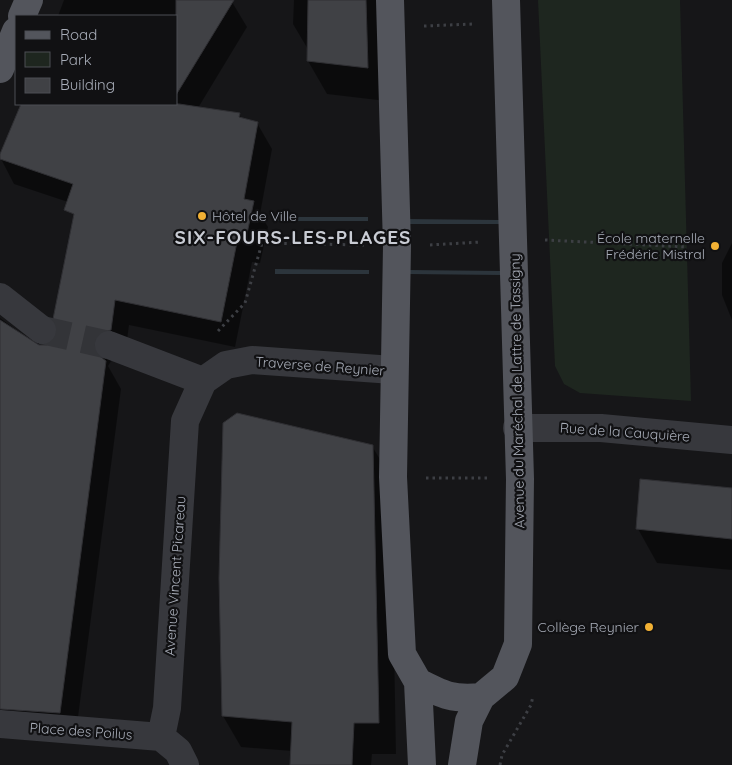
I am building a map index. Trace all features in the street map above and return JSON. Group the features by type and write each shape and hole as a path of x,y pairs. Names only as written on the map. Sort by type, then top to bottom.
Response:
{"main road":[{"path":"22,15 29,0"},
{"path":"390,0 396,246 392,477 402,654 418,682 422,765"},
{"name":"Avenue du Maréchal de Lattre de Tassigny","path":"462,765 469,721 481,697 505,677 518,644 520,479 517,428 508,11"},
{"path":"0,69 15,33"},
{"path":"418,682 446,697 461,699 481,697"}],"street":[{"path":"0,297 42,330"},
{"path":"109,345 203,380"},
{"name":"Traverse de Reynier","path":"203,380 226,365 252,360 393,370"},
{"name":"Avenue Vincent Picareau","path":"161,737 167,708 185,421 203,380"},
{"name":"Rue de la Cauquière","path":"517,428 601,428 732,440"},
{"name":"Place des Poilus","path":"0,724 161,737"},
{"path":"161,737 178,752 185,765"}],"path":[{"path":"391,28 508,11"},
{"path":"392,477 520,479"}],"green space":[{"path":"538,0 680,0 691,401 580,393 564,384 555,366"}],"shaded area":[{"path":"274,217 368,217 368,221 274,221"},
{"path":"406,219 500,220 499,224 406,224"},
{"path":"275,269 369,270 369,274 275,274"},
{"path":"408,270 502,271 502,275 408,274"}],"building":[{"path":"176,0 234,0 178,92 178,15 176,15"},
{"path":"308,0 366,0 368,68 307,61"},
{"path":"179,104 240,113 239,117 258,122 244,199 254,201 246,238 238,237 221,322 115,300 111,330 100,333 94,340 97,354 106,361 60,713 0,709 0,320 39,345 47,345 55,339 57,332 53,319 74,214 64,210 73,184 0,159 0,154 21,105"},
{"path":"237,413 373,445 379,723 354,723 352,765 290,765 292,722 222,716 219,578 223,423"},
{"path":"640,479 732,488 732,539 636,529"}],"tunnel":[{"path":"42,330 109,345"}],"place":[{"name":"Hôtel de Ville","path":"202,216"},
{"name":"École maternelle Frédéric Mistral","path":"715,246"},
{"name":"Collège Reynier","path":"649,627"}],"district":[{"name":"SIX-FOURS-LES-PLAGES","path":"293,237"}]}
